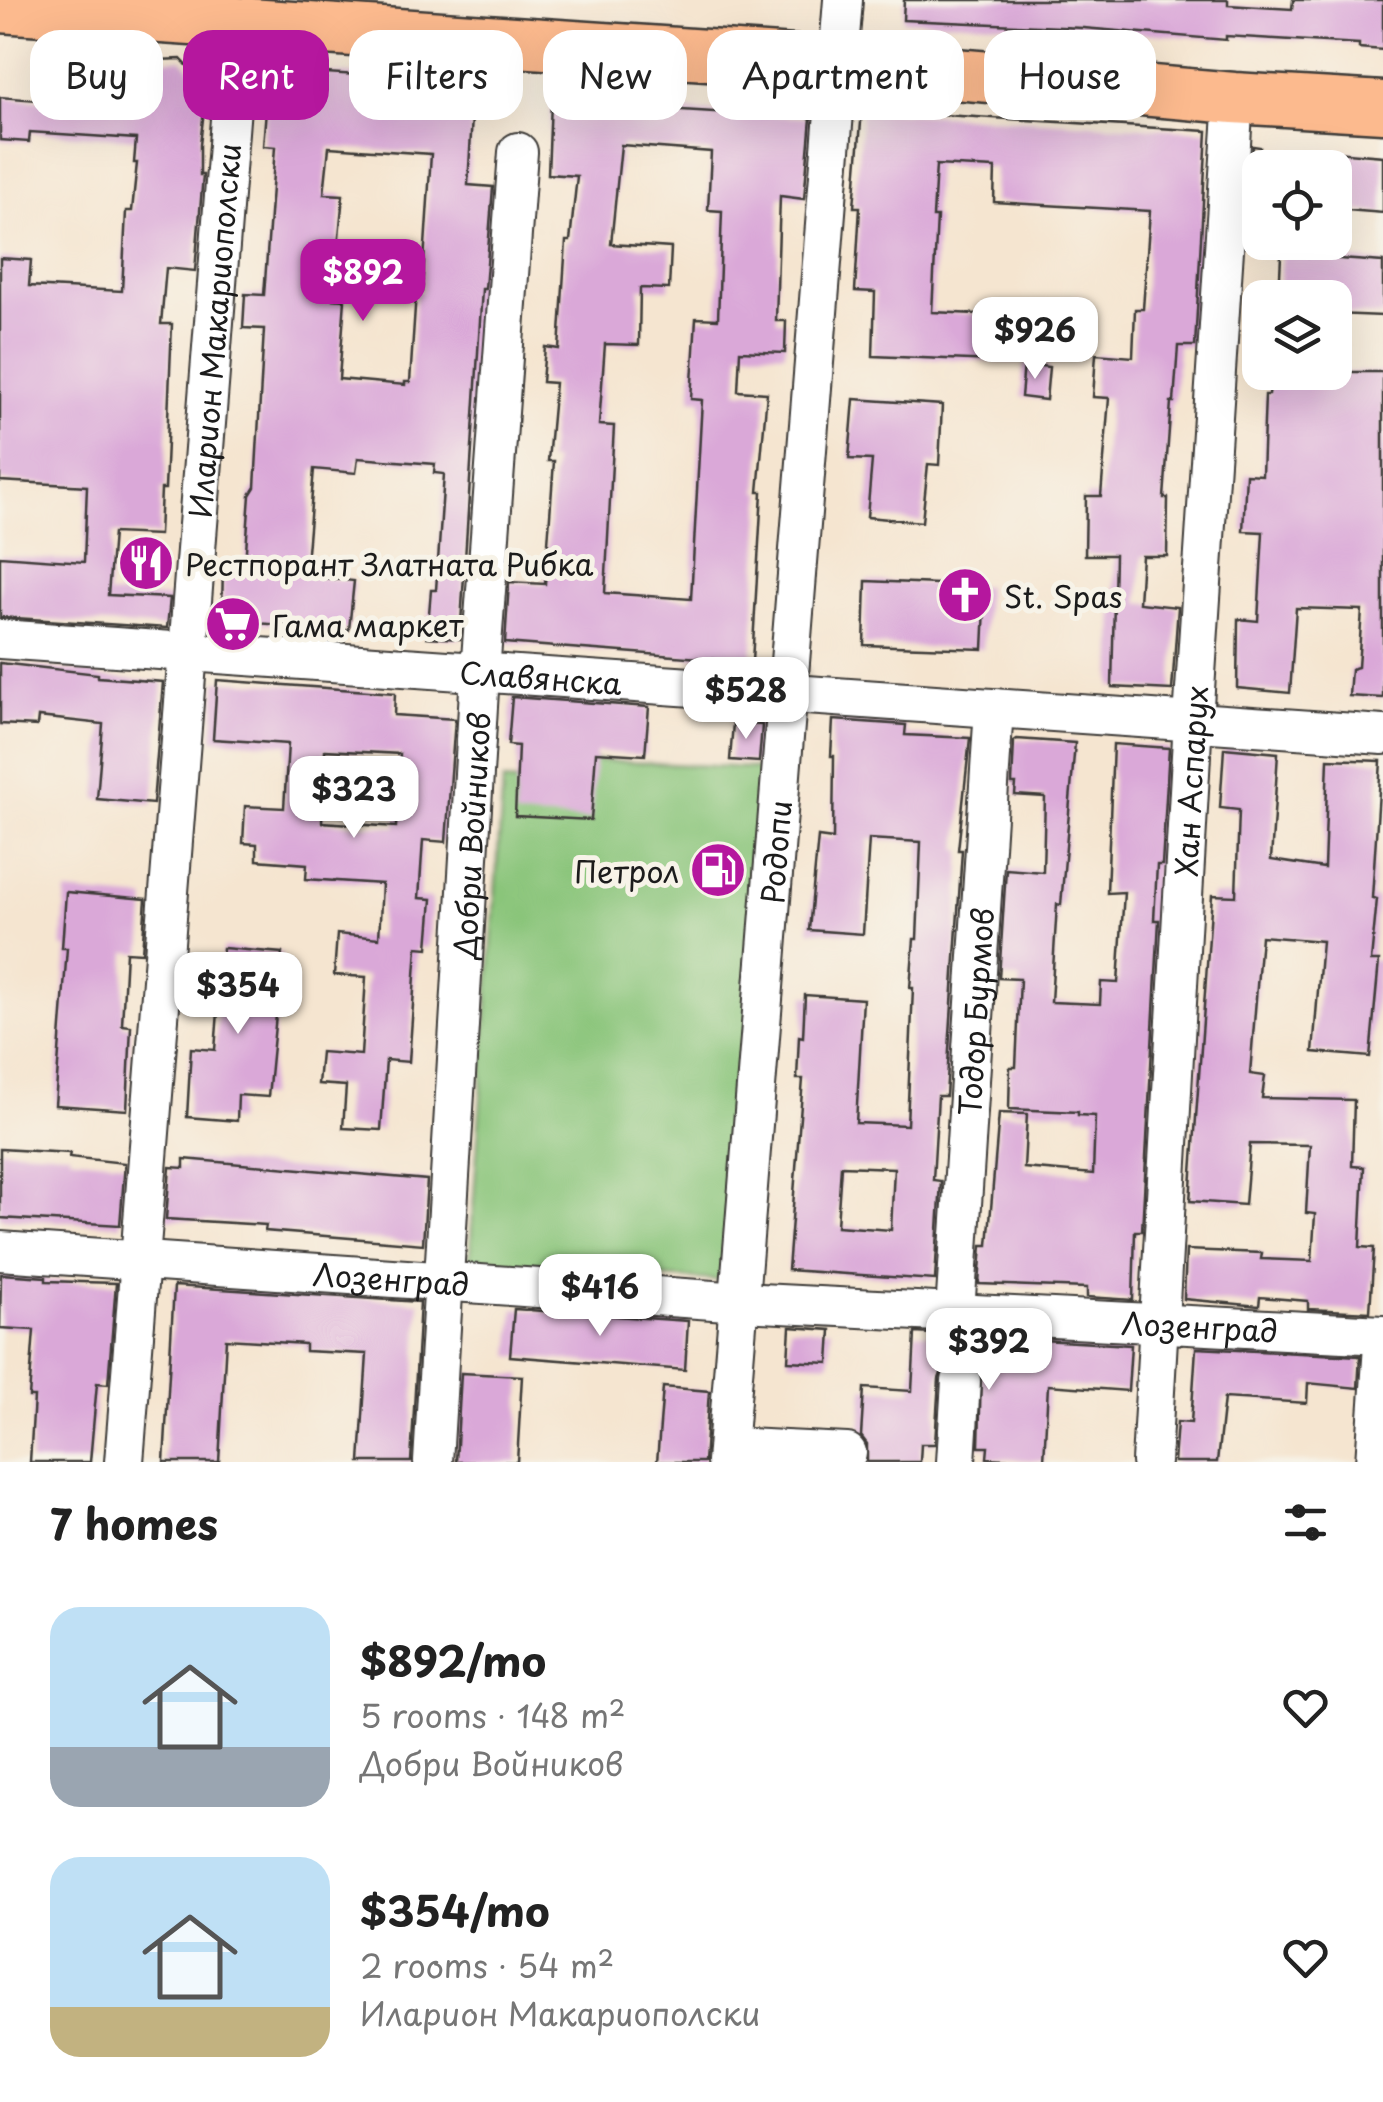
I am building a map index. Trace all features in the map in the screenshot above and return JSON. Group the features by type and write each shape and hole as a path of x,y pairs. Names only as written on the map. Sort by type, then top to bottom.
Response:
{"main road":[{"path":"0,7 707,55"},
{"path":"964,75 1234,98 1383,106"}],"street":[{"name":"Родопи","path":"841,30 843,0"},
{"name":"Хан Аспарух","path":"1151,1462 1193,720 1234,98"},
{"name":"Иларион Макариополски","path":"124,1462 230,120"},
{"name":"Родопи","path":"727,1454 833,120"},
{"name":"Добри Войников","path":"433,1462 480,672 518,152"},
{"name":"Славянска","path":"0,639 1383,735"},
{"name":"Тодор Бурмов","path":"955,1313 994,708"},
{"name":"Лозенград","path":"0,1250 742,1302 1383,1335"},
{"path":"1375,1462 1383,1345"},
{"path":"956,1462 961,1382"},
{"path":"727,1454 847,1453"}],"green space":[{"path":"567,759 771,769 732,1281 469,1267 503,781 561,785"}],"building":[{"path":"904,0 1228,0 1228,5 1292,9 1293,0 1383,0 1383,50 1359,48 1359,44 1156,34 1156,30 903,20"},
{"path":"163,60 183,61 183,120 203,120 203,175 195,271 166,268 161,324 172,324 165,489 161,489 159,535 113,533 108,595 170,598 167,628 0,617 0,556 84,562 87,486 0,481 0,258 31,260 29,286 122,291 126,211 132,211 137,163 136,139 30,132 29,142 0,140 0,97 30,99 30,120 163,120"},
{"path":"329,73 349,74 349,120 472,120 468,185 493,187 482,289 460,639 427,637 431,590 436,590 444,474 434,473 435,464 358,458 356,473 314,469 305,576 354,581 349,630 231,621 222,613 223,563 245,564 250,495 255,487 264,329 243,328 245,294 264,295 275,147 263,146 265,120 329,120","holes":["329,147 431,154 422,292 416,292 410,382 405,385 339,379 345,300 333,299 343,195 324,194"]},
{"path":"687,110 707,112 707,120 811,120 804,199 780,196 776,321 786,321 785,353 740,351 738,391 767,393 758,492 762,492 752,662 505,643 509,582 545,584 554,461 548,461 555,383 542,382 545,347 559,349 566,241 570,241 577,176 548,174 550,120 687,120","holes":["621,145 711,152 708,210 722,211 718,319 696,318 691,399 702,400 691,599 605,593 614,426 599,425 605,344 639,345 640,288 669,289 671,248 611,244"]},
{"path":"964,116 1207,131 1195,346 1178,346 1171,402 1164,498 1168,498 1167,556 1142,556 1139,603 1178,607 1172,690 1112,687 1115,555 1085,555 1086,496 1101,496 1109,398 1093,397 1096,354 1133,357 1135,309 1143,309 1150,211 994,202 995,168 936,165 932,312 1023,316 1019,362 873,356 875,292 855,291 860,207 854,207 861,120 964,120"},
{"path":"1352,153 1383,156 1383,213 1352,210"},
{"path":"1281,260 1383,262 1383,316 1352,315 1352,280 1280,280"},
{"path":"1024,364 1049,367 1046,400 1021,397"},
{"path":"1352,372 1383,372 1383,698 1349,696 1351,669 1358,667 1362,610 1296,608 1290,693 1237,688 1238,619 1258,621 1263,532 1243,531 1246,474 1262,475 1265,395 1269,390 1352,390"},
{"path":"854,399 942,405 939,465 928,464 922,522 867,517 872,460 849,459"},
{"path":"866,581 986,586 983,649 864,645"},
{"path":"0,663 163,682 153,804 97,799 103,724 38,717 37,726 0,724"},
{"path":"217,680 395,693 394,715 455,719 446,842 423,840 419,898 432,899 428,948 417,947 409,1062 386,1060 381,1130 343,1128 346,1086 318,1084 321,1052 361,1055 366,977 334,975 337,934 379,938 382,884 306,879 307,864 257,860 257,844 243,843 245,806 284,808 288,744 213,739","holes":["325,750 400,754 396,827 322,822"]},
{"path":"512,697 649,707 645,755 596,752 591,820 515,816 518,746 508,745"},
{"path":"833,720 906,725 905,735 970,738 958,850 962,850 946,1096 938,1096 933,1180 941,1181 935,1280 788,1270 803,1079 797,1079 799,1036 803,1037 805,995 863,999 856,1123 907,1125 910,988 917,939 921,842 869,839 863,934 809,930 818,837 833,839","holes":["841,1166 894,1168 891,1230 837,1226"]},
{"path":"733,723 762,725 759,762 730,760"},
{"path":"1017,739 1075,743 1061,905 1057,904 1051,1002 1100,1004 1101,982 1118,983 1124,892 1107,893 1113,744 1169,748 1162,865 1157,865 1154,920 1159,920 1142,1231 1135,1231 1133,1300 1087,1297 1087,1288 979,1284 982,1245 988,1245 999,1113 1027,1114 1024,1168 1093,1174 1095,1116 1009,1109 1010,1067 1016,1067 1020,979 999,978 1006,869 1043,872 1045,797 1015,795 1016,784 1012,784"},
{"path":"1224,748 1278,753 1271,860 1324,868 1328,759 1381,761 1371,961 1379,961 1370,1057 1313,1052 1322,941 1261,936 1250,1074 1265,1076 1262,1098 1354,1100 1352,1166 1364,1167 1360,1247 1374,1248 1370,1312 1308,1309 1308,1301 1260,1297 1259,1306 1184,1299 1186,1250 1262,1253 1261,1259 1312,1261 1315,1214 1306,1213 1310,1145 1250,1144 1245,1205 1190,1201 1212,895 1236,896 1239,810 1220,808"},
{"path":"66,892 146,899 142,953 126,952 122,1025 131,1026 127,1110 55,1105 67,948 62,948"},
{"path":"223,948 282,953 268,1097 238,1095 237,1121 187,1117 191,1048 215,1050"},
{"path":"0,1149 70,1153 69,1157 125,1163 120,1225 0,1218"},
{"path":"184,1159 427,1180 423,1244 265,1231 266,1225 166,1219 170,1167 184,1168"},
{"path":"1,1274 46,1277 46,1281 116,1283 108,1384 97,1383 90,1462 30,1462 34,1330 0,1328"},
{"path":"174,1286 420,1302 411,1462 360,1462 367,1354 305,1351 305,1344 226,1339 219,1462 164,1462"},
{"path":"514,1309 688,1321 685,1370 510,1356"},
{"path":"790,1327 831,1330 829,1363 788,1361"},
{"path":"915,1333 1131,1345 1128,1391 1048,1385 1044,1461 987,1458 988,1447 979,1447 981,1372 973,1362 952,1361 943,1368 939,1379 935,1444 921,1444 920,1462 867,1462 867,1444 861,1436 864,1388 912,1391"},
{"path":"1196,1348 1360,1356 1358,1388 1308,1383 1307,1403 1224,1398 1217,1462 1174,1462 1177,1422 1191,1423"},
{"path":"461,1373 522,1376 517,1462 456,1462"},
{"path":"663,1387 709,1391 704,1462 657,1462"}],"place":[{"name":"Рестпорант Златната Рибка","path":"146,563"},
{"name":"St. Spas","path":"965,595"},
{"name":"Гама маркет","path":"233,624"},
{"name":"Петрол","path":"718,870"}]}
